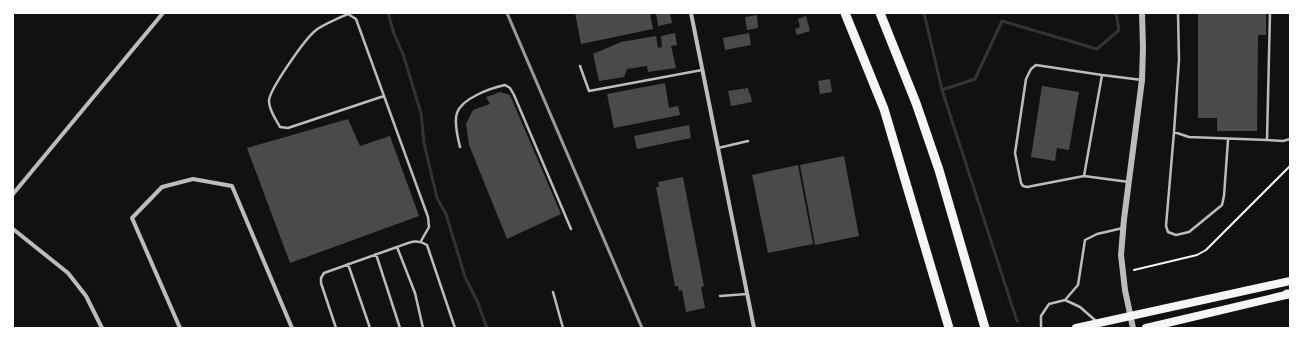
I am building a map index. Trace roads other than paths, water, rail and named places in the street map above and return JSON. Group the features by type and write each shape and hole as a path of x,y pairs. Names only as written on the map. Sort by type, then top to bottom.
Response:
{"highway":[{"path":"846,13 884,109 949,325"},
{"path":"880,13 916,104 939,170 982,313 985,328"},
{"path":"1076,328 1290,281"},
{"path":"1146,328 1289,294"}],"street":[{"path":"13,194 163,13"},
{"path":"691,13 754,328"},
{"path":"1133,328 1125,290 1122,261 1123,228 1142,80 1142,13"},
{"path":"180,328 132,218 162,187 193,179 232,186 292,328"},
{"path":"13,229 68,273 86,296 102,328"}],"lane":[{"path":"1178,13 1179,60 1166,226 1168,232 1176,235 1190,232 1222,205 1228,140"},
{"path":"1267,140 1270,13"},
{"path":"384,96 288,128 280,127 272,113 269,100 272,91 290,62 315,31 348,14 356,20 384,96 428,217 428,226 421,242"},
{"path":"1129,182 1084,176 1028,187 1024,186 1021,183 1015,153 1026,79 1031,69 1036,65 1142,80"},
{"path":"580,66 589,91 702,70"},
{"path":"1084,176 1102,75"},
{"path":"460,147 456,132 457,113 466,100 494,87 505,85 510,88 571,229"},
{"path":"1174,132 1189,137 1228,140 1283,141 1290,139"},
{"path":"718,148 748,140"},
{"path":"1040,328 1041,316 1049,304 1065,300 1078,285 1085,240 1097,234 1123,228"},
{"path":"336,328 321,283 321,278 324,273 415,241 427,245 455,328"},
{"path":"397,247 415,293 423,328"},
{"path":"376,254 400,328"},
{"path":"348,264 370,328"},
{"path":"553,292 563,328"},
{"path":"720,296 747,294"},
{"path":"1065,300 1080,307 1098,323"}],"waterway":[{"path":"388,13 394,34 403,54 421,113 424,143 437,198 446,214 465,277 478,303 487,328"},
{"path":"924,13 942,90 1017,321"},
{"path":"942,90 975,79 1002,21 1097,49 1119,30 1116,13"}],"railway":[{"path":"507,13 642,328"}]}
